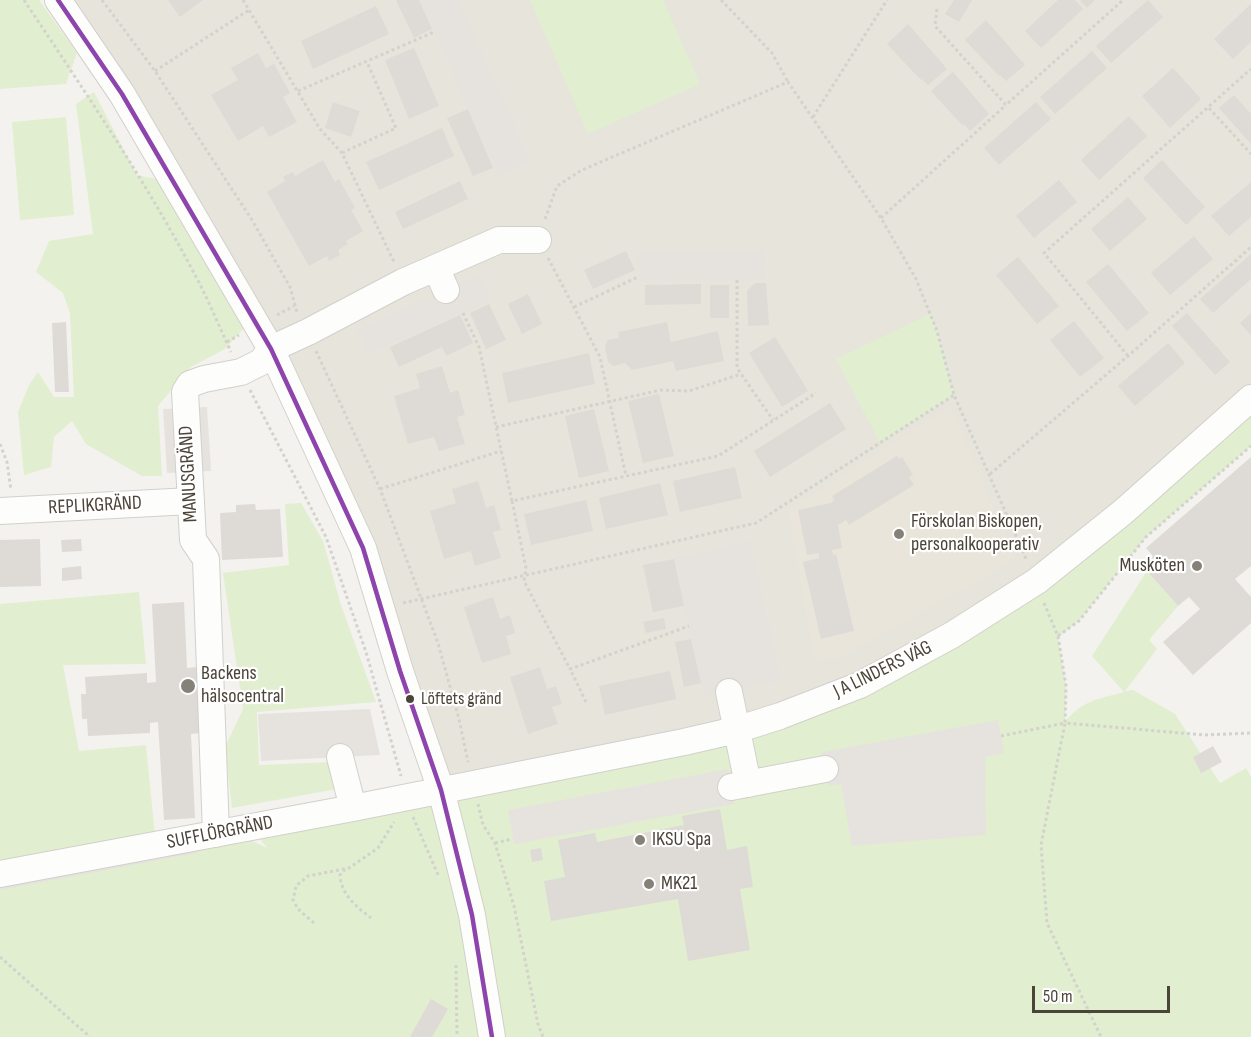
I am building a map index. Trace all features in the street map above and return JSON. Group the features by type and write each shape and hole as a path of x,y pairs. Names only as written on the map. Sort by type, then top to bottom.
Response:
{"street":[{"path":"58,0 122,94 271,349 363,548 380,609 441,790 472,915 492,1037"},
{"path":"271,349 403,282 441,279 499,240 538,240"},
{"name":"MANUSGRÄND","path":"216,834 206,559 193,540 184,392 190,384 204,379 241,372 261,362 271,349"},
{"name":"J A LINDERS VÄG","path":"441,790 736,730 780,716 860,685 952,635 1037,582 1123,512 1251,398"},
{"name":"REPLIKGRÄND","path":"7,510 191,501"},
{"path":"729,692 736,730 739,786 825,769"},
{"path":"340,757 353,808"},
{"name":"SUFFLÖRGRÄND","path":"0,874 441,790"}],"path":[{"path":"243,0 320,129 342,153 403,282"},
{"path":"721,0 772,53 788,82 881,218 916,279 937,331 954,395 1028,562"},
{"path":"813,117 887,0"},
{"path":"881,218 1123,0"},
{"path":"937,9 935,26 1006,105"},
{"path":"155,71 249,10"},
{"path":"298,92 434,32"},
{"path":"342,153 396,128 366,62"},
{"path":"1128,356 1044,253 1251,69"},
{"path":"627,476 600,357 538,240 557,186 582,170 788,82"},
{"path":"1209,108 1251,154"},
{"path":"989,474 1128,356 1251,247"},
{"path":"573,307 638,277"},
{"path":"737,280 737,368 773,420"},
{"path":"462,313 479,347 526,568 524,581 586,702"},
{"path":"496,427 660,390 689,391 741,374"},
{"path":"512,501 718,456 816,393"},
{"path":"353,617 525,574 756,524 954,395"},
{"path":"0,444 7,462 7,510"},
{"path":"1058,636 1078,621 1146,537 1251,446"},
{"path":"380,489 501,452"},
{"path":"1043,599 1058,636 1066,686 1065,723 1041,845 1047,923 1101,1037"},
{"path":"570,669 689,626"},
{"path":"1001,736 1065,723 1205,735 1251,733"},
{"path":"371,918 352,903 343,889 340,875 345,869 378,848 395,820 402,799"},
{"path":"402,799 410,809 442,886"},
{"path":"495,843 512,839"},
{"path":"314,923 298,909 293,900 296,886 308,876 345,869"},
{"path":"0,957 90,1037"},
{"path":"456,959 457,1037"}],"shaded area":[{"path":"58,0 1251,0 1251,398 1037,581 780,716 441,790 410,699 271,349"},
{"path":"420,0 458,0 531,162 499,176"},
{"path":"765,250 766,280 638,282 637,253"},
{"path":"479,275 491,301 368,354 357,329"},
{"path":"207,407 211,471 167,473 163,409"},
{"name":"Förskolan Biskopen, personalkooperativ","path":"950,407 1016,559 841,657 814,660 788,510"},
{"path":"750,541 781,680 704,697 674,558"},
{"path":"370,709 380,755 261,761 258,714"},
{"path":"998,720 1004,753 985,757 986,835 852,846 841,784 828,786 822,752"},
{"path":"728,769 734,804 514,844 508,810"},
{"path":"195,839 197,853 0,890 0,875"}],"green space":[{"path":"0,0 39,0 77,53 66,84 0,89"},
{"path":"530,0 663,0 700,84 588,134"},
{"path":"94,92 137,175 161,180 245,327 225,349 191,367 158,406 162,476 142,476 86,444 72,421 54,437 51,467 24,475 18,412 29,385 38,372 54,397 74,397 70,313 63,293 36,272 49,241 93,234 76,104"},
{"path":"66,117 74,215 20,220 12,122"},
{"path":"930,314 937,331 954,395 880,443 836,359"},
{"path":"1251,398 1251,446 1146,537 1079,621 1058,637 1066,686 1065,722 1085,705 1124,692 1092,656 1147,571 1178,606 1149,640 1157,649 1125,691 1133,690 1175,714 1220,783 1246,768 1251,777 1251,1037 0,1037 0,886 250,840 267,848 251,827 684,742 952,635"},
{"path":"301,503 323,541 341,605 376,702 257,712 259,765 333,762 337,789 232,808 225,747 243,709 223,573 289,565 285,504"},
{"path":"139,592 146,664 63,665 79,751 146,745 156,846 0,874 0,604"}],"building":[{"path":"168,0 203,0 180,17"},
{"path":"396,0 419,0 432,29 414,38"},
{"path":"954,0 972,0 959,22 945,14"},
{"path":"1058,0 1075,0 1083,9 1041,48 1025,31"},
{"path":"1080,0 1095,0 1087,8"},
{"path":"1148,0 1163,17 1111,63 1096,46"},
{"path":"1251,4 1251,42 1233,59 1214,39"},
{"path":"376,6 389,34 313,69 301,41"},
{"path":"986,20 1025,65 1006,81 965,40"},
{"path":"908,24 947,69 928,85 887,44"},
{"path":"414,48 439,106 409,119 385,60"},
{"path":"1092,51 1107,68 1055,114 1040,97"},
{"path":"258,53 266,68 274,64 290,93 283,97 297,122 269,137 263,126 238,141 211,95 238,80 231,68"},
{"path":"1173,68 1201,99 1170,128 1142,96"},
{"path":"953,72 989,114 970,131 931,91"},
{"path":"1234,95 1251,114 1251,144 1219,108"},
{"path":"333,102 360,111 351,137 325,128"},
{"path":"1036,102 1051,119 999,165 984,148"},
{"path":"468,109 493,168 473,176 447,118"},
{"path":"1129,116 1147,136 1099,180 1081,160"},
{"path":"442,128 454,156 379,190 366,162"},
{"path":"323,160 335,182 339,179 355,208 351,210 363,231 346,241 348,244 338,250 340,255 329,261 327,256 309,266 267,192 285,181 283,177 293,172 295,176"},
{"path":"1162,160 1205,207 1186,225 1143,178"},
{"path":"1059,180 1077,202 1034,238 1016,216"},
{"path":"460,181 468,199 403,229 395,212"},
{"path":"1251,182 1251,217 1229,236 1211,216"},
{"path":"1128,197 1147,219 1110,251 1091,229"},
{"path":"1194,236 1213,259 1170,295 1151,273"},
{"path":"626,251 635,270 593,289 584,270"},
{"path":"1251,254 1251,279 1213,313 1200,299"},
{"path":"1018,257 1059,306 1037,324 996,275"},
{"path":"1108,264 1149,313 1127,331 1086,282"},
{"path":"755,283 766,283 769,325 748,326 747,291"},
{"path":"701,284 701,304 645,305 645,285"},
{"path":"710,285 729,285 729,318 710,318"},
{"path":"528,294 542,324 522,334 508,304"},
{"path":"489,304 506,340 486,349 470,313"},
{"path":"1187,313 1230,362 1215,375 1172,326"},
{"path":"1251,313 1251,335 1240,323"},
{"path":"460,315 473,343 446,356 442,347 399,367 390,347"},
{"path":"1074,321 1104,358 1080,377 1050,340"},
{"path":"66,322 69,392 55,392 52,323"},
{"path":"667,322 671,342 718,331 724,361 676,371 673,361 632,370 625,363 614,366 608,362 605,346 608,340 619,338 618,332"},
{"path":"775,337 808,391 782,407 749,353"},
{"path":"1168,343 1185,363 1135,406 1118,386"},
{"path":"589,353 595,384 508,403 502,373"},
{"path":"442,366 450,393 458,390 465,415 457,417 465,444 439,451 434,437 408,444 394,396 420,388 416,374"},
{"path":"659,394 674,456 643,463 628,401"},
{"path":"830,403 846,429 770,477 754,451"},
{"path":"594,409 609,471 579,478 565,416"},
{"path":"897,456 899,459 902,457 913,475 909,477 914,485 849,525 846,520 838,525 842,548 832,550 833,555 836,554 854,631 821,639 803,562 819,558 819,553 807,555 798,510 831,503 834,500 832,496"},
{"name":"Musköten","path":"1251,457 1251,566 1235,579 1251,597 1251,623 1193,675 1163,642 1200,609 1189,597 1178,606 1147,571 1143,566 1153,556 1146,548"},
{"path":"735,467 742,498 680,512 673,481"},
{"path":"478,481 486,508 494,505 501,530 493,532 501,558 475,566 471,551 444,559 430,511 456,503 452,489"},
{"path":"660,483 668,515 606,529 599,498"},
{"path":"586,500 593,531 531,545 524,514"},
{"path":"255,504 256,510 280,509 283,557 222,560 220,513 236,512 236,505"},
{"path":"40,539 41,586 0,587 0,540"},
{"path":"81,539 82,551 62,552 61,540"},
{"path":"674,559 684,606 653,612 643,565"},
{"path":"81,566 82,579 62,581 62,568"},
{"path":"493,597 500,619 510,615 515,633 506,636 511,654 482,663 464,607"},
{"path":"184,602 187,668 197,667 201,733 191,734 195,818 164,820 158,722 150,723 150,733 88,736 87,719 82,719 81,694 86,694 85,677 147,673 147,683 156,682 152,604"},
{"path":"664,618 666,629 646,633 643,622"},
{"path":"691,639 701,683 684,687 675,642"},
{"path":"540,667 547,689 556,686 562,704 552,707 558,724 528,734 510,677"},
{"path":"670,671 676,699 605,715 599,686"},
{"path":"1213,746 1222,762 1201,773 1193,757"},
{"name":"MK21","path":"720,809 727,850 747,846 753,887 740,889 750,950 688,961 678,899 551,921 544,881 565,877 558,840 595,833 597,842 684,825 682,816"},
{"path":"541,848 543,860 532,862 530,850"},
{"path":"431,999 448,1009 432,1037 410,1037"}],"transit line":[{"path":"58,0 122,94 271,349 363,548 400,671 441,790 472,915 492,1037"}],"place":[{"name":"Förskolan Biskopen, personalkooperativ","path":"899,534"},
{"name":"Musköten","path":"1197,566"},
{"name":"Backens hälsocentral","path":"188,686"},
{"name":"Löftets gränd","path":"410,699"},
{"name":"IKSU Spa","path":"640,840"},
{"name":"MK21","path":"649,884"}]}
